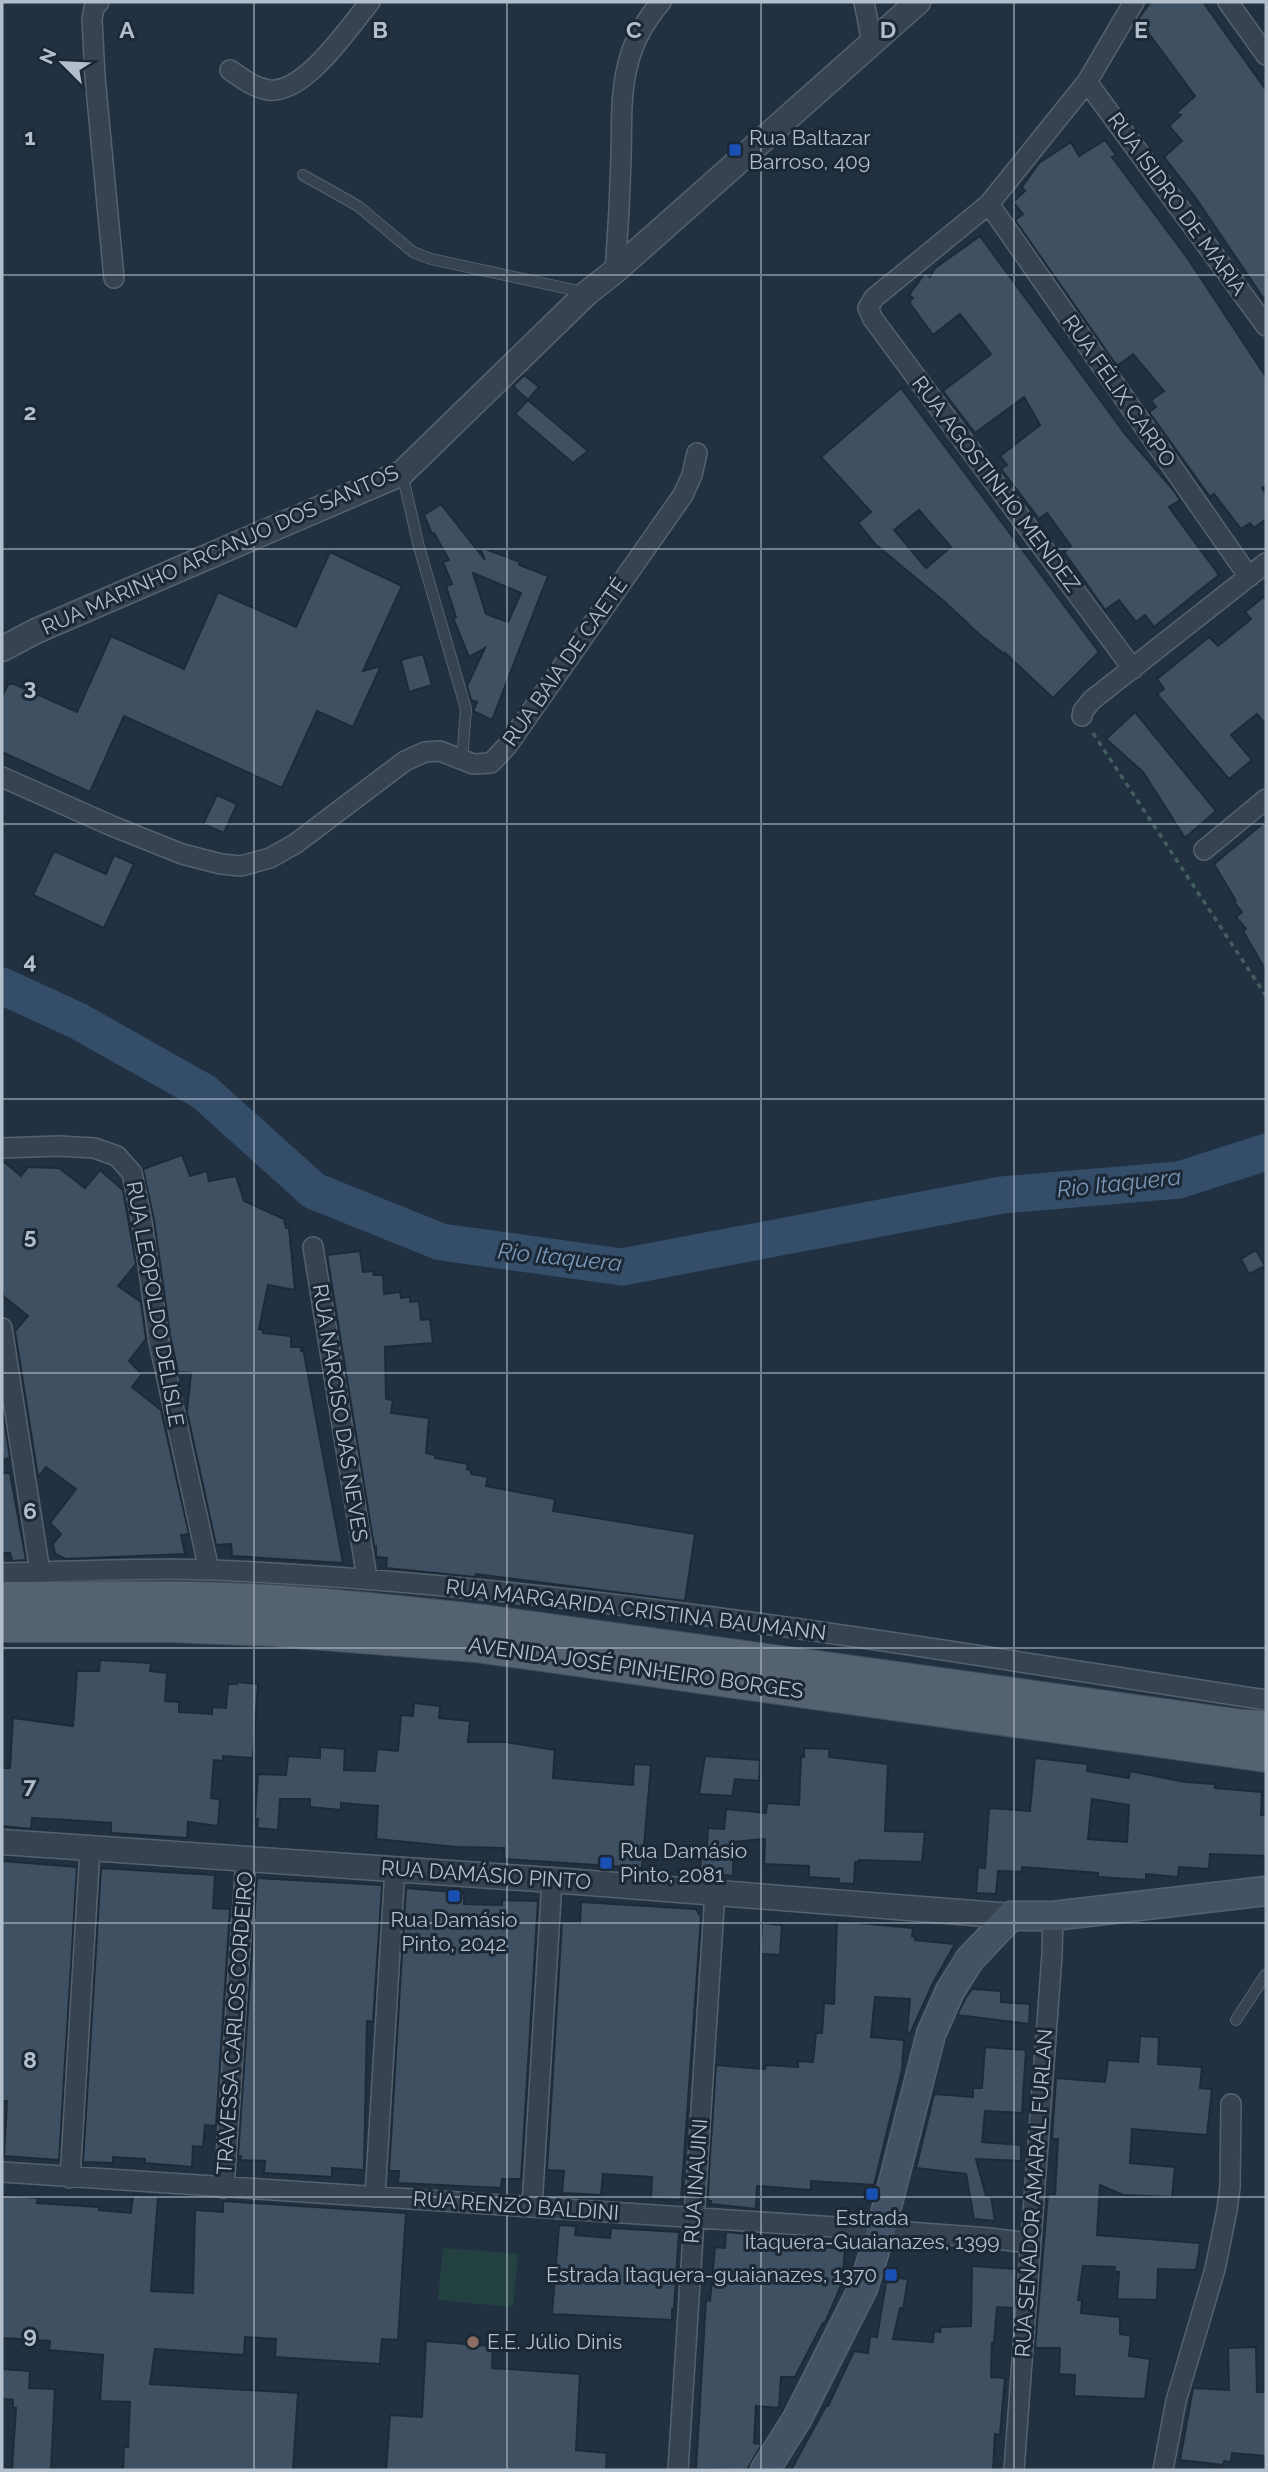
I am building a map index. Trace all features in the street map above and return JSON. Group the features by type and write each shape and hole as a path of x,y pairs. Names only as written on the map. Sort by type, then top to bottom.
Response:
{"main road":[{"name":"AVENIDA JOSÉ PINHEIRO BORGES","path":"2,1598 158,1597 380,1609 1266,1727"},
{"name":"AVENIDA JOSÉ PINHEIRO BORGES","path":"2,1626 170,1626 272,1630 476,1646 1266,1756"},
{"path":"765,2470 797,2419 863,2288 936,2023 950,1991 970,1959 1011,1916 1053,1916 1266,1891"}],"street":[{"path":"99,2 93,12 95,77 114,278"},
{"path":"230,70 255,87 272,90 292,86 320,62 370,2"},
{"path":"615,271 620,208 623,93 627,66 636,40 661,2"},
{"path":"864,2 872,42"},
{"name":"RUA MARINHO ARCANJO DOS SANTOS","path":"2,649 36,631 402,472 587,293 918,2"},
{"path":"989,204 1087,82 1134,2"},
{"path":"1228,2 1266,55"},
{"name":"RUA ISIDRO DE MARIA","path":"1087,82 1266,326"},
{"name":"RUA AGOSTINHO MENDEZ","path":"989,204 874,298 868,308 1133,669"},
{"name":"RUA FÉLIX CARPO","path":"989,204 1250,577"},
{"name":"RUA BAIA DE CAETÉ","path":"2,777 182,854 241,866 270,858 295,844 405,761 425,752 440,751 473,764 491,763 508,746 683,495 692,475 697,453"},
{"path":"1082,716 1092,700 1266,563"},
{"path":"1204,850 1266,799"},
{"name":"RUA LEOPOLDO DELISLE","path":"2,1148 94,1148 117,1156 132,1173 142,1222 159,1342 209,1570"},
{"name":"RUA NARCISO DAS NEVES","path":"313,1247 367,1578"},
{"path":"2,1328 40,1572"},
{"name":"RUA MARGARIDA CRISTINA BAUMANN","path":"2,1573 209,1570 367,1578 716,1616 1266,1700"},
{"name":"RUA DAMÁSIO PINTO","path":"2,1842 552,1880 1011,1916"},
{"path":"70,2178 90,1849"},
{"name":"TRAVESSA CARLOS CORDEIRO","path":"224,2188 246,1858"},
{"path":"375,2197 395,1869"},
{"path":"532,2207 552,1880"},
{"name":"RUA INAUINI","path":"677,2470 715,1892"},
{"name":"RUA SENADOR AMARAL FURLAN","path":"1014,2470 1053,1916"},
{"path":"1163,2470 1176,2401 1214,2269 1227,2210 1230,2187 1231,2104"},
{"name":"RUA RENZO BALDINI","path":"2,2172 881,2230 1029,2243"}],"lane":[{"path":"303,175 358,206 413,252 431,260 587,293"},
{"path":"402,472 419,547 466,709 462,759"},
{"path":"1236,2020 1266,1974"}],"path":[{"path":"1082,716 1266,996"}],"green space":[{"path":"443,2248 518,2254 513,2307 438,2300"}],"building":[{"path":"1151,2 1203,2 1266,90 1266,302 1195,197 1164,157 1182,141 1169,126 1181,115 1176,113 1195,96 1138,19"},
{"path":"1105,140 1116,155 1112,157 1186,256 1266,377 1266,485 1262,488 1266,494 1266,519 1254,528 1250,523 1241,529 1214,494 1210,497 1149,412 1156,407 1151,400 1164,391 1133,354 1117,366 1015,220 1023,214 1013,202 1025,191 1022,187 1039,163 1071,142 1079,156"},
{"path":"980,236 1125,434 1175,492 1180,500 1169,507 1219,575 1154,627 1145,615 1136,622 1119,600 1105,610 1064,552 1071,546 1047,513 1039,519 1001,469 1007,465 1000,456 1040,425 1024,397 975,433 943,391 991,354 960,314 933,335 909,302 913,298 909,295 925,273 930,277 935,268"},
{"path":"524,375 539,387 528,400 513,386"},
{"path":"901,388 1099,652 1053,698 1005,653 980,635 875,544 858,523 871,512 821,457","holes":["919,510 951,547 926,568 894,530"]},
{"path":"528,400 588,451 573,463 515,414"},
{"path":"441,504 485,560 480,547 548,576 492,720 473,711 477,702 471,700 467,686 485,648 469,657 453,618 456,617 446,586 452,584 443,562 449,560 434,533 432,534 424,515","holes":["473,573 521,593 508,622 486,614"]},
{"path":"330,552 402,586 363,671 381,666 353,727 317,711 282,788 124,716 90,792 2,752 2,697 8,684 14,684 77,712 111,636 184,669 218,592 296,627"},
{"path":"1266,595 1266,725 1257,714 1231,735 1252,760 1229,779 1157,694 1164,689 1157,679 1209,637 1218,646 1251,619 1245,612"},
{"path":"423,654 432,685 409,692 401,660"},
{"path":"1135,712 1216,811 1185,838 1143,772 1106,739"},
{"path":"217,795 237,804 224,833 203,824"},
{"path":"1266,821 1266,971 1243,931 1246,929 1236,917 1242,912 1214,864"},
{"path":"54,851 106,874 114,855 134,864 104,928 33,895"},
{"path":"182,1155 190,1176 207,1171 209,1181 236,1176 244,1201 284,1219 286,1228 289,1228 295,1290 268,1285 259,1329 263,1330 263,1333 291,1336 291,1347 301,1347 301,1352 303,1348 343,1563 232,1556 231,1544 216,1545 187,1412 191,1373 178,1372 170,1335 154,1220 143,1169"},
{"path":"2,1160 21,1176 28,1167 59,1168 85,1188 100,1170 123,1190 136,1264 118,1286 141,1302 146,1339 129,1361 142,1374 132,1387 161,1410 189,1534 181,1535 185,1554 66,1559 55,1554 53,1544 61,1534 50,1523 76,1489 46,1467 38,1477 15,1331 28,1316 3,1296 2,1288"},
{"path":"1256,1250 1265,1266 1249,1274 1241,1259"},
{"path":"360,1251 363,1272 373,1271 374,1275 383,1275 384,1294 400,1292 401,1298 410,1297 410,1302 419,1301 421,1320 430,1319 433,1343 385,1347 386,1399 393,1400 391,1413 429,1418 426,1453 435,1455 435,1458 468,1464 467,1469 471,1474 488,1477 486,1486 555,1499 553,1511 695,1534 685,1601 476,1574 475,1577 386,1568 387,1558 376,1557 327,1255"},
{"path":"2,1406 10,1458 2,1460"},
{"path":"2,1473 10,1473 26,1560 12,1561 10,1553 2,1553"},
{"path":"100,1660 151,1663 150,1671 167,1673 165,1701 179,1702 179,1712 212,1714 212,1707 226,1708 228,1684 258,1684 253,1758 223,1756 223,1761 214,1760 211,1798 220,1799 218,1826 188,1822 187,1838 111,1833 111,1823 67,1820 32,1818 31,1829 2,1826 2,1768 10,1768 13,1718 73,1726 77,1671 99,1671"},
{"path":"414,1703 440,1706 439,1718 470,1721 468,1742 505,1742 555,1750 553,1778 633,1785 634,1764 651,1765 642,1868 504,1859 504,1848 457,1847 376,1839 378,1806 341,1803 341,1810 310,1807 310,1799 280,1799 278,1830 257,1828 258,1819 255,1819 258,1774 286,1775 288,1756 320,1758 320,1747 345,1749 344,1770 375,1771 377,1749 398,1751 401,1715 413,1716"},
{"path":"804,1748 830,1749 829,1757 888,1764 885,1831 925,1832 922,1862 859,1860 855,1862 854,1884 838,1883 839,1879 809,1877 809,1866 764,1864 765,1839 734,1842 733,1876 700,1872 701,1856 706,1857 708,1828 724,1829 726,1809 766,1813 767,1803 799,1805 801,1757 804,1757"},
{"path":"705,1756 760,1760 759,1781 735,1779 732,1796 699,1794"},
{"path":"1035,1758 1088,1764 1087,1771 1129,1778 1130,1771 1185,1782 1215,1784 1215,1788 1262,1792 1261,1815 1266,1815 1266,1856 1210,1854 1209,1869 1179,1867 1178,1877 1146,1874 1146,1880 1022,1867 1022,1872 998,1871 996,1894 976,1893 978,1867 985,1868 989,1808 1030,1811","holes":["1092,1799 1129,1805 1127,1842 1088,1839"]},
{"path":"2,1861 77,1867 59,2160 4,2156 7,2101 2,2101"},
{"path":"101,1868 215,1875 213,1908 230,1909 216,2126 205,2125 203,2147 193,2146 192,2167 113,2157 113,2163 83,2162"},
{"path":"257,1878 382,1885 373,2022 367,2021 364,2170 332,2168 332,2177 264,2173 265,2161 240,2160 241,2156 238,2156"},
{"path":"406,1888 464,1893 464,1904 502,1905 502,1900 538,1901 521,2179 502,2179 501,2188 398,2183 399,2171 389,2171"},
{"path":"581,1902 696,1909 701,1917 681,2200 651,2199 652,2177 603,2174 601,2195 562,2193 564,2171 547,2170 562,1922 580,1923"},
{"path":"837,1921 913,1928 912,1936 915,1940 955,1944 933,1983 910,2034 907,2033 910,1999 875,1997 871,2037 904,2040 902,2070 874,2185 811,2181 811,2190 757,2186 756,2209 711,2204 711,2201 708,2201 709,2171 716,2065 765,2069 766,2065 798,2067 798,2061 813,2062 816,2033 822,2033 824,2003 834,2004"},
{"path":"762,1923 782,1925 780,1955 760,1954"},
{"path":"972,1989 1001,1991 1001,2002 1030,2004 1029,2024 957,2015"},
{"path":"1140,2036 1159,2037 1158,2064 1202,2067 1200,2088 1212,2089 1207,2135 1132,2129 1130,2163 1175,2167 1172,2197 1123,2195 1100,2185 1097,2235 1200,2243 1196,2270 1158,2269 1157,2300 1117,2299 1119,2272 1114,2271 1115,2267 1083,2266 1078,2300 1082,2300 1081,2313 1120,2317 1120,2334 1131,2336 1129,2356 1150,2359 1145,2399 1074,2396 1075,2375 1059,2374 1060,2348 1035,2348 1048,2194 1055,2194 1058,2139 1052,2139 1056,2078 1105,2082 1108,2060 1138,2062"},
{"path":"985,2047 1026,2050 1022,2113 985,2111 982,2142 1021,2145 1021,2161 976,2159 986,2196 991,2196 995,2221 974,2219 966,2174 916,2168 934,2094 973,2097 973,2088 982,2088"},
{"path":"2,2195 38,2198 37,2203 99,2207 99,2210 131,2213 133,2195 158,2196 151,2291 193,2293 195,2210 223,2212 223,2201 406,2213 398,2340 382,2339 380,2364 275,2357 276,2339 245,2337 244,2355 155,2349 150,2384 298,2393 293,2470 123,2470 124,2447 128,2447 130,2402 100,2401 103,2355 49,2350 50,2341 2,2338"},
{"path":"559,2225 576,2226 575,2235 610,2238 611,2228 679,2232 672,2320 552,2314"},
{"path":"726,2232 800,2239 799,2245 845,2249 842,2283 825,2323 795,2377 781,2377 779,2408 756,2406 754,2443 762,2444 747,2470 696,2469 706,2300 710,2301 715,2247 725,2248"},
{"path":"972,2266 1017,2269 1014,2308 997,2307 992,2343 991,2377 1005,2378 1000,2435 995,2434 993,2470 791,2470 828,2406 854,2351 868,2353 870,2336 877,2337 887,2277 908,2279 903,2309 900,2308 893,2339 933,2342 934,2331 940,2332 941,2327 971,2326"},
{"path":"426,2341 493,2346 492,2368 580,2374 576,2450 607,2453 606,2470 386,2470 390,2415 422,2417"},
{"path":"1256,2347 1257,2392 1266,2392 1266,2456 1232,2453 1231,2462 1224,2461 1223,2465 1180,2460 1193,2388 1229,2390 1228,2348"},
{"path":"2,2369 30,2371 29,2388 55,2389 51,2470 12,2470 16,2408 13,2408 13,2400 2,2399"}],"waterway":[{"name":"Rio Itaquera","path":"2,986 78,1021 204,1092 314,1191 441,1242 622,1267 1002,1195 1179,1180 1266,1152"}],"place":[{"name":"Rua Baltazar Barroso, 409","path":"735,150"},
{"name":"Rua Damásio Pinto, 2081","path":"606,1863"},
{"name":"Rua Damásio Pinto, 2042","path":"454,1896"},
{"name":"Estrada Itaquera-Guaianazes, 1399","path":"872,2194"},
{"name":"Estrada Itaquera-guaianazes, 1370","path":"891,2275"},
{"name":"E.E. Júlio Dinis","path":"473,2342"}]}
